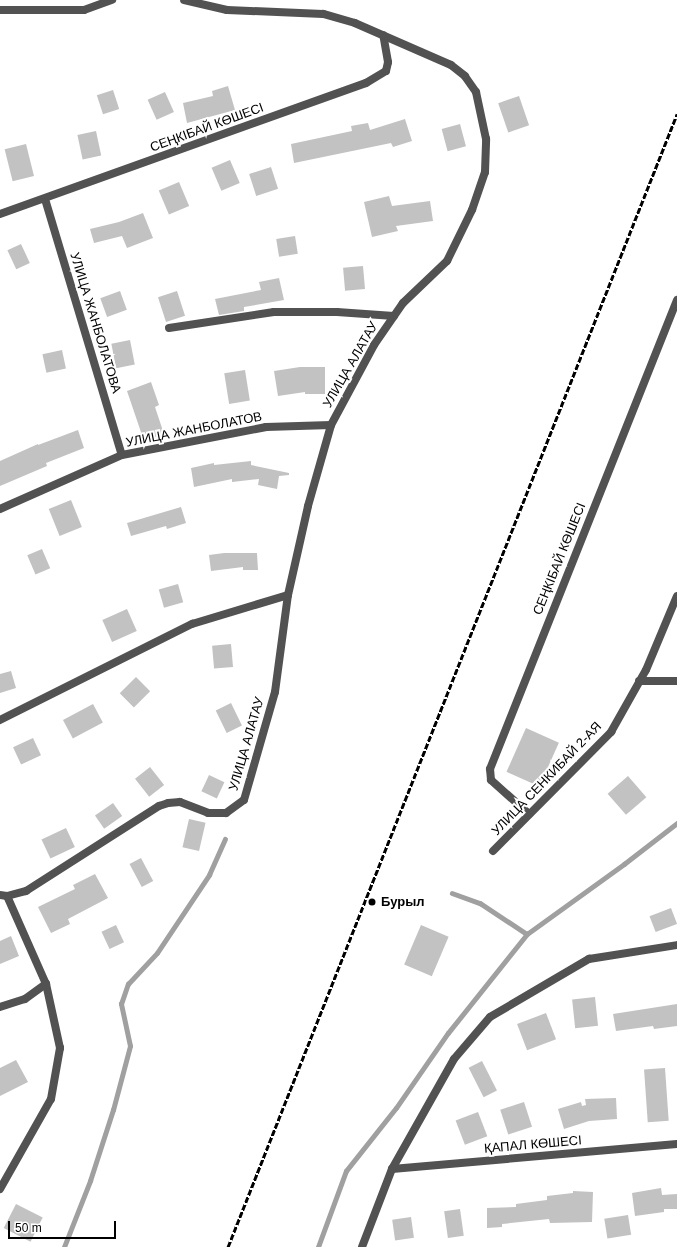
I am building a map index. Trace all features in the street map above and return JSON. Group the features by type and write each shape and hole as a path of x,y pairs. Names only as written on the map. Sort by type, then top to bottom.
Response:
{"street":[{"path":"0,10 84,10 112,0"},
{"name":"УЛИЦА АЛАТАУ","path":"4,896 26,890 158,806 180,802 208,812 226,812 244,800 274,692 288,595 308,506 331,425 374,345 403,303 447,261 472,210 485,172 486,139 476,92 465,76 451,65 355,23 323,14 227,10 184,0"},
{"name":"СЕҢКІБАЙ КӨШЕСІ","path":"0,214 366,83 386,71 388,62 383,35"},
{"name":"УЛИЦА ЖАНБОЛАТОВА","path":"45,198 122,455"},
{"name":"СЕҢКІБАЙ КӨШЕСІ","path":"529,814 491,780 490,769 677,300"},
{"path":"169,328 274,312 337,312 394,316"},
{"name":"УЛИЦА ЖАНБОЛАТОВ","path":"0,509 122,455 266,427 331,425"},
{"path":"0,720 192,624 288,595"},
{"name":"УЛИЦА СЕНКИБАЙ 2-АЯ","path":"493,851 611,732 639,681 677,596"},
{"path":"639,681 677,681"},
{"path":"0,1189 51,1099 60,1048 46,984 4,896"},
{"path":"362,1247 392,1169 454,1059 490,1016 589,959 677,945"},
{"path":"0,1007 25,999 46,984"},
{"name":"ҚАПАЛ КӨШЕСІ","path":"392,1169 677,1144"}],"building":[{"path":"228,86 235,110 187,123 183,103 213,96 212,91"},
{"path":"113,90 119,109 103,114 97,95"},
{"path":"165,92 174,112 157,120 148,100"},
{"path":"519,96 529,125 508,132 498,103"},
{"path":"405,119 412,141 393,147 391,143 294,163 291,144 352,131 351,126 368,123 370,130"},
{"path":"460,124 466,146 448,151 442,129"},
{"path":"96,131 101,155 83,159 77,135"},
{"path":"26,144 34,176 13,181 5,149"},
{"path":"230,160 240,183 221,191 212,168"},
{"path":"271,167 278,189 256,196 249,174"},
{"path":"179,182 189,206 169,215 159,191"},
{"path":"389,196 392,206 430,201 433,221 396,226 398,231 372,237 364,202"},
{"path":"143,213 153,238 127,248 122,236 94,243 90,229 119,222"},
{"path":"295,236 298,254 279,257 276,239"},
{"path":"21,244 30,263 16,269 7,250"},
{"path":"363,266 365,289 345,291 343,268"},
{"path":"279,278 284,300 244,307 244,311 219,315 215,299 261,290 259,282"},
{"path":"120,291 127,310 107,317 100,298"},
{"path":"177,291 185,316 166,322 158,297"},
{"path":"130,340 135,365 116,368 111,344"},
{"path":"62,350 66,369 46,373 42,354"},
{"path":"300,367 325,367 325,394 305,394 305,392 278,396 274,371"},
{"path":"245,370 250,401 229,404 224,373"},
{"path":"151,382 159,405 155,407 164,434 144,441 127,391"},
{"path":"78,430 84,448 46,463 47,466 0,486 0,461 38,444"},
{"path":"251,461 251,465 289,473 289,475 279,476 277,489 258,485 259,479 232,482 232,479 194,487 191,468 214,463 214,465"},
{"path":"71,500 82,527 60,536 49,509"},
{"path":"181,507 186,523 167,529 166,526 131,536 127,523"},
{"path":"42,549 50,568 35,575 27,555"},
{"path":"224,553 257,553 258,570 243,570 243,567 211,571 209,555"},
{"path":"178,584 183,602 164,608 159,590"},
{"path":"127,609 137,631 112,642 102,620"},
{"path":"231,644 233,667 214,669 212,646"},
{"path":"11,671 16,688 0,693 0,674"},
{"path":"136,677 150,691 134,707 120,693"},
{"path":"231,703 242,725 227,733 216,710"},
{"path":"93,704 103,723 73,739 63,720"},
{"path":"526,728 559,743 539,786 506,772"},
{"path":"33,738 41,755 21,765 13,747"},
{"path":"150,767 164,785 149,797 135,779"},
{"path":"209,775 224,782 217,798 201,791"},
{"path":"628,776 646,797 626,815 608,794"},
{"path":"113,803 122,816 104,829 95,816"},
{"path":"189,819 206,823 199,851 182,847"},
{"path":"66,828 75,847 50,858 42,839"},
{"path":"141,858 153,881 142,887 130,864"},
{"path":"95,874 108,898 68,919 70,924 51,933 38,907 75,889 73,885"},
{"path":"671,908 677,924 656,932 650,916"},
{"path":"116,925 124,942 110,949 101,932"},
{"path":"421,925 449,937 432,976 404,965"},
{"path":"11,936 19,956 0,964 0,941"},
{"path":"595,997 598,1026 575,1028 572,999"},
{"path":"677,1004 677,1026 654,1029 653,1026 616,1031 613,1014"},
{"path":"546,1013 556,1039 527,1050 517,1024"},
{"path":"16,1060 28,1082 0,1096 0,1068"},
{"path":"482,1061 497,1090 484,1097 469,1068"},
{"path":"665,1068 669,1121 648,1122 644,1069"},
{"path":"616,1098 617,1119 589,1121 564,1129 558,1109 581,1102 582,1106 586,1105 585,1099"},
{"path":"524,1102 532,1127 508,1134 500,1110"},
{"path":"478,1112 487,1136 465,1145 456,1121"},
{"path":"661,1188 662,1195 677,1194 677,1209 664,1209 664,1212 635,1216 632,1193"},
{"path":"573,1191 593,1192 592,1222 550,1223 549,1219 502,1224 502,1227 487,1228 487,1208 516,1207 516,1204 547,1200 547,1196 573,1193"},
{"path":"16,1204 43,1218 30,1242 4,1228"},
{"path":"460,1209 464,1236 448,1238 444,1211"},
{"path":"628,1215 631,1235 607,1239 604,1219"},
{"path":"411,1217 414,1238 395,1240 392,1220"}],"waterway":[{"path":"318,1247 346,1171 396,1108 448,1033 527,934 624,864 677,823"},
{"path":"64,1247 90,1181 113,1110 130,1046 121,1004 128,984 157,953 209,875 225,839"},
{"path":"452,893 480,903 527,934"}],"railway":[{"path":"228,1247 677,114"}],"place":[{"name":"Бурыл","path":"372,902"}]}
